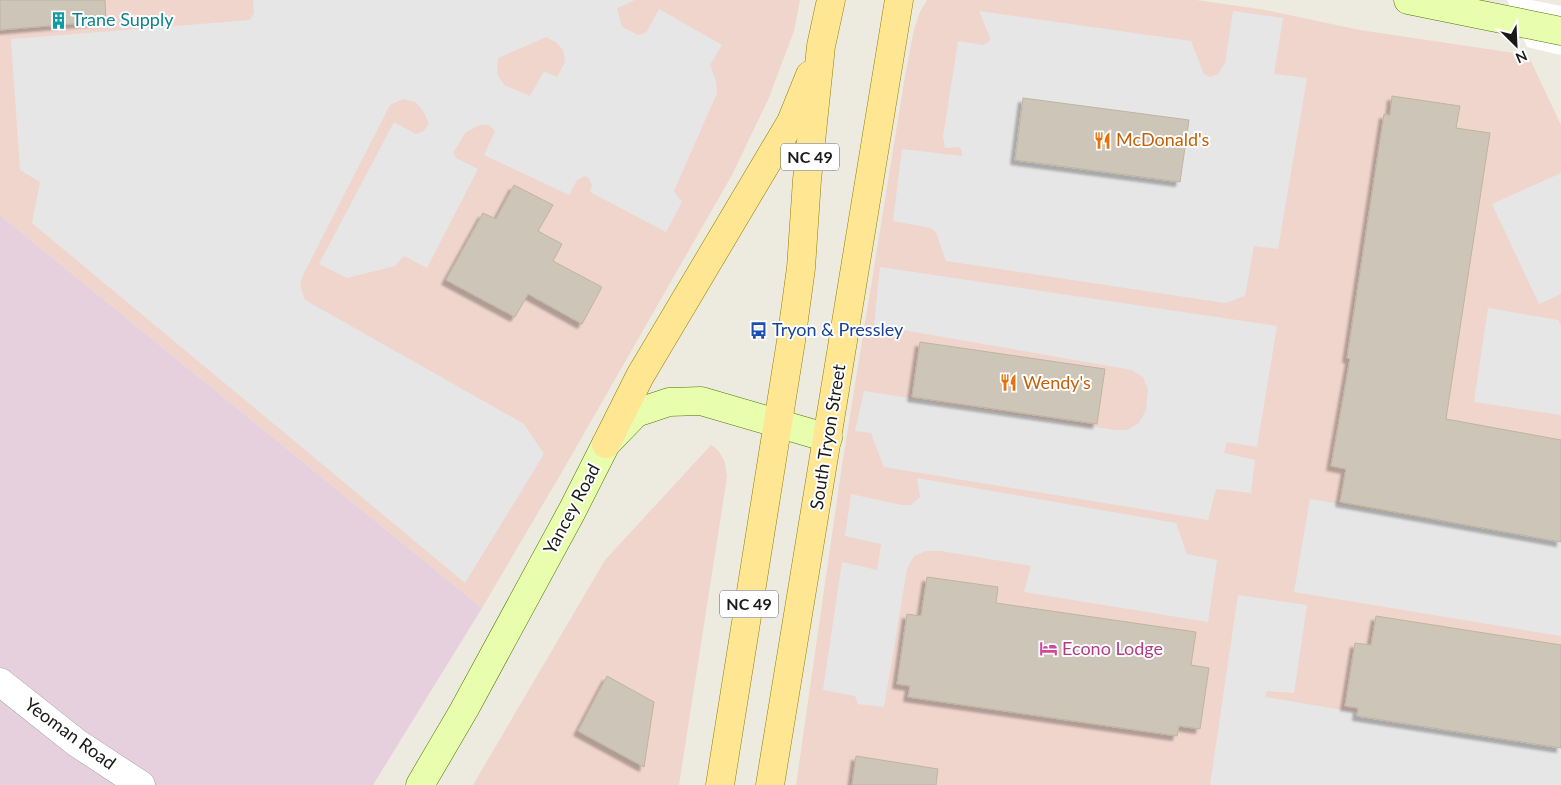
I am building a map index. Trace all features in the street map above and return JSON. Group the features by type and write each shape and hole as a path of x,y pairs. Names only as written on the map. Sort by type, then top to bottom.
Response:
{"main road":[{"name":"NC 49","path":"720,785 801,268 807,180 821,46 831,0"},
{"name":"South Tryon Street","path":"770,785 899,0"},
{"path":"606,444 644,368 790,122 821,46"}],"street":[{"path":"1408,0 1561,31"},
{"name":"Yancey Road","path":"420,785 464,710 572,511 606,444 636,413 669,402 701,401 828,438"},
{"name":"Yeoman Road","path":"0,682 77,743 142,785"}],"shaded area":[{"path":"0,0 800,0 794,31 768,100 732,175 482,608 0,215"},
{"path":"253,0 635,0 617,8 622,27 638,35 646,33 659,9 722,45 710,65 716,81 717,93 674,191 682,202 666,232 590,192 592,185 589,178 585,176 577,180 569,195 484,155 495,131 489,125 480,125 466,132 453,153 456,158 478,169 427,268 404,256 395,266 347,278 319,264 394,122 416,134 424,131 429,123 422,109 415,102 403,99 390,105 302,277 300,285 305,300 524,424 544,454 465,583 32,223 40,182 20,170 11,39 250,20 254,13","holes":["546,37 556,42 563,50 565,62 557,77 544,71 530,96 504,85 497,74 498,58"]},
{"path":"927,0 1196,0 1260,9 1360,30 1528,55 1561,125 1561,785 796,785 842,465 905,76 914,29"},
{"path":"979,11 1191,41 1204,74 1210,77 1218,74 1225,63 1233,11 1283,18 1274,74 1307,78 1278,249 1254,246 1245,296 1225,303 946,261 936,232 931,228 893,221 902,149 962,156 962,151 959,147 945,148 943,137 958,41 983,45 989,42 990,38"},
{"path":"1561,173 1561,294 1539,304 1492,204"},
{"path":"0,215 482,608 373,785 0,785"},
{"path":"880,267 1277,326 1257,447 1227,442 1224,453 1255,460 1251,493 1216,489 1208,520 884,467 871,433 855,431 864,391 1115,430 1127,430 1139,423 1146,410 1148,390 1143,377 1132,370 874,325"},
{"path":"1488,308 1558,320 1561,326 1561,415 1474,402"},
{"path":"711,445 718,450 725,462 727,477 679,785 473,785 605,560"},
{"path":"917,478 1176,523 1187,554 1217,560 1208,622 1024,592 1031,566 941,551 926,551 914,556 907,569 884,707 858,704 855,696 823,690 842,562 877,570 881,544 845,536 851,494 901,505 911,505 920,497"},
{"path":"1310,499 1561,541 1561,636 1294,592"},
{"path":"1238,595 1307,605 1294,693 1267,691 1265,697 1561,747 1561,785 1210,785"}],"pier":[{"path":"1507,0 1531,0 1561,6 1561,55 1527,47"}],"building":[{"path":"0,0 105,0 106,21 0,30"},
{"path":"1392,96 1460,106 1456,128 1490,133 1446,419 1561,440 1561,542 1340,502 1346,469 1331,466 1350,359 1347,358 1384,114 1390,115"},
{"name":"McDonald's","path":"1023,98 1189,120 1180,182 1015,160"},
{"path":"514,185 553,205 538,231 562,244 553,261 602,287 582,324 528,294 515,317 446,280 483,213 496,219"},
{"name":"Wendy's","path":"920,342 1105,369 1097,424 912,397"},
{"name":"Econo Lodge","path":"927,577 998,587 996,603 1196,632 1191,665 1209,668 1200,729 1179,726 1177,736 908,697 910,686 897,684 907,614 921,616"},
{"path":"1376,616 1561,645 1561,748 1357,716 1358,708 1345,706 1355,643 1371,645"},
{"path":"607,676 654,702 644,767 578,731"},
{"path":"856,756 938,769 936,785 852,785"}],"place":[{"name":"Trane Supply","path":"58,20"},
{"name":"McDonald's","path":"1102,140"},
{"name":"Tryon & Pressley","path":"758,330"},
{"name":"Wendy's","path":"1009,383"},
{"name":"Econo Lodge","path":"1048,649"}]}
